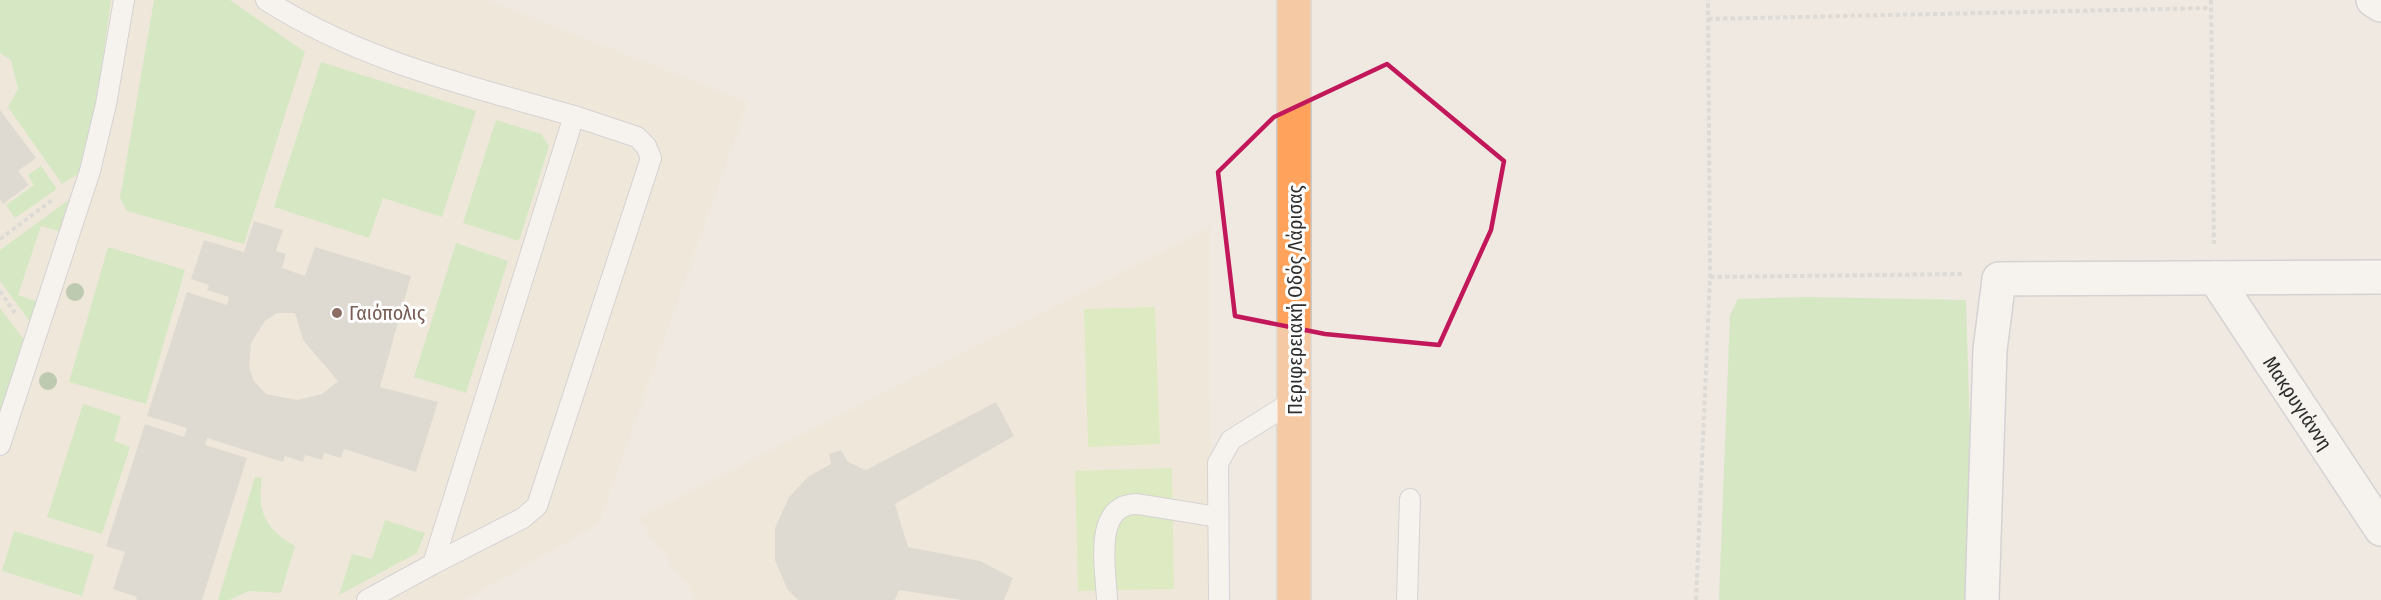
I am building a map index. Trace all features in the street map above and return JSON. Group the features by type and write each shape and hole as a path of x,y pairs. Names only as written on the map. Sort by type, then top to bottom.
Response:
{"highway":[{"name":"Περιφερειακή Οδός Λάρισας","path":"1294,0 1294,600"}],"street":[{"path":"2373,0 2381,5"},
{"path":"1982,600 1990,350 1999,279 2381,277"},
{"name":"Μακρυγιάννη","path":"2215,278 2381,529"}],"lane":[{"path":"0,445 90,171 106,104 124,0"},
{"path":"266,0 298,21 414,71 574,116 637,137 646,146 651,158 537,506 523,518 368,600"},
{"path":"433,564 574,116"},
{"path":"1219,600 1218,463 1231,440 1295,400"},
{"path":"1407,600 1410,499"},
{"path":"1107,600 1105,535 1108,521 1125,504 1218,517"}],"path":[{"path":"1696,600 1710,277 1708,0"},
{"path":"2211,0 2215,278"},
{"path":"1708,19 2210,8"},
{"path":"0,239 90,171"},
{"path":"1710,277 1964,274 1999,279"}],"highlighted area":[{"path":"1387,64 1504,161 1491,230 1439,345 1325,334 1235,316 1218,172 1274,117"}],"shaded area":[{"name":"Γαιόπολις","path":"0,0 487,0 748,102 599,524 465,600 0,600"},
{"path":"1210,227 1211,600 698,600 637,518"}],"green space":[{"path":"0,0 111,0 96,108 83,171 62,184 8,107 18,89 11,60 0,53"},
{"path":"154,0 230,0 305,52 244,244 127,211 120,198"},
{"path":"321,62 476,111 442,217 383,198 369,238 274,207"},
{"path":"496,120 541,134 549,146 519,241 463,223"},
{"path":"41,166 57,189 15,218 6,205 34,185 28,175"},
{"path":"73,197 62,232 41,226 18,295 41,303 33,326 0,281 0,250"},
{"path":"456,243 508,261 466,393 414,377"},
{"path":"108,247 185,270 146,404 69,382"},
{"path":"1807,297 1966,300 1975,600 1719,600 1730,315 1738,299"},
{"path":"1155,307 1160,444 1088,447 1084,309"},
{"path":"0,308 28,345 8,409 0,413"},
{"path":"83,404 121,416 114,441 130,447 102,534 47,517"},
{"path":"1172,468 1174,589 1078,591 1075,471"},
{"path":"255,477 262,478 261,501 265,518 276,533 295,546 281,593 249,591 229,600 218,600"},
{"path":"385,520 425,533 417,553 339,595 352,554 372,559"},
{"path":"14,531 94,555 82,596 2,571"}],"building":[{"path":"0,110 36,158 18,171 29,185 3,204 0,200"},
{"path":"254,221 283,230 276,251 286,254 282,268 305,276 315,247 411,276 380,387 438,402 416,472 344,449 341,458 324,453 322,460 305,455 303,462 285,456 283,462 207,438 205,445 247,458 202,600 136,600 137,597 113,589 125,552 106,546 145,424 184,437 187,428 147,416 187,292 227,305 229,297 207,290 209,285 191,279 204,240 244,252","holes":["277,313 295,313 303,340 338,381 322,394 297,400 266,394 254,381 249,367 251,343 265,321"]},
{"path":"996,402 1014,436 895,504 908,547 980,561 1013,578 1004,600 962,600 899,590 895,600 798,600 787,589 775,560 775,528 789,497 809,476 831,464 829,454 841,450 848,462 866,470"}],"place":[{"name":"Γαιόπολις","path":"337,313"}]}
